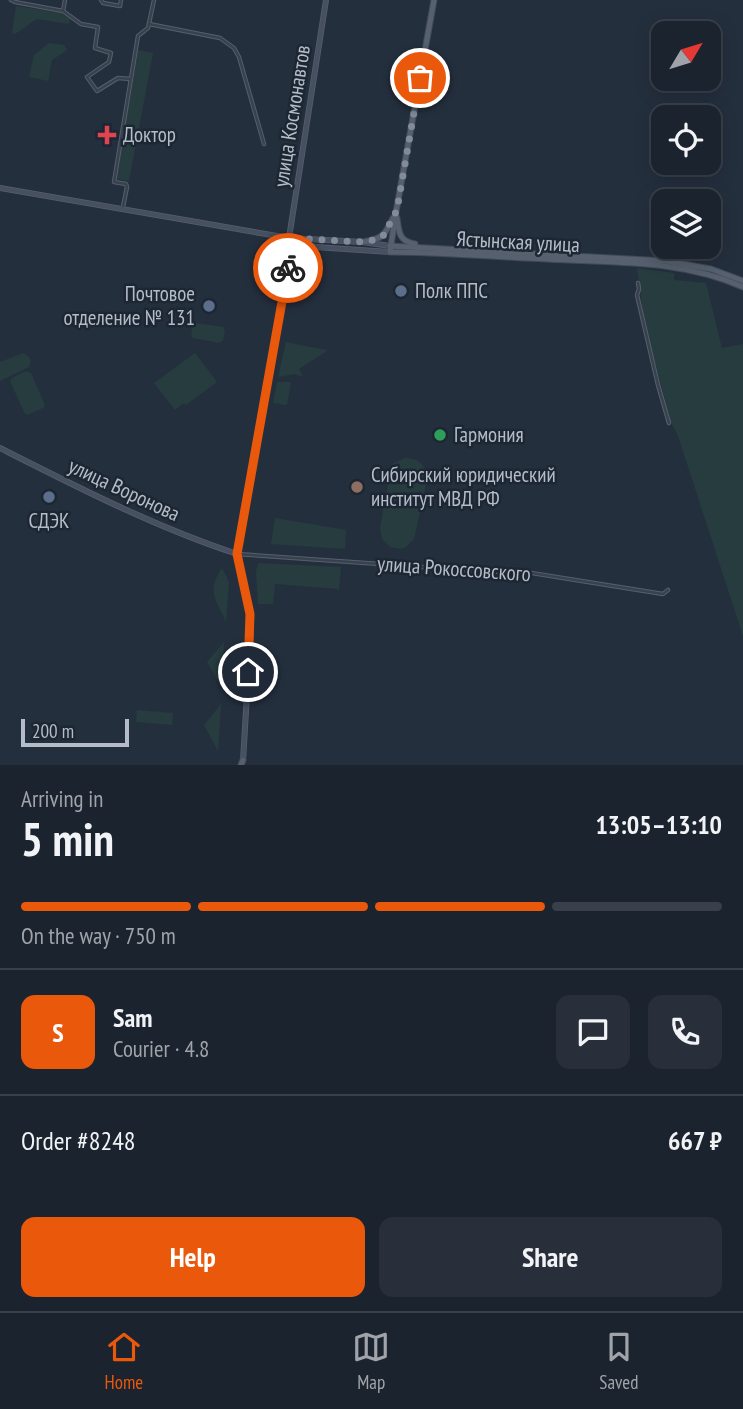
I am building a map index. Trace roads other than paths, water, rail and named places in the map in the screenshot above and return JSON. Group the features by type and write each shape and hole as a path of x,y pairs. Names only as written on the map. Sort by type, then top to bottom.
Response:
{"main road":[{"name":"улица Космонавтов","path":"289,238 327,0"},
{"path":"390,249 434,0"},
{"name":"Ястынская улица","path":"0,188 289,238 363,242 390,249 431,248 666,261 711,269 743,282"},
{"path":"363,242 383,236 396,212"},
{"path":"396,212 401,238 431,248"},
{"name":"Ястынская улица","path":"289,238 311,246 666,265 710,274 743,287"},
{"path":"242,764 251,627 237,554 288,267 289,238"},
{"path":"288,267 295,253 311,246"},
{"name":"улица Воронова","path":"0,448 152,522 237,554"}],"street":[{"path":"11,0 63,11 81,24 98,27 95,48 111,53 109,62 87,77 97,92 118,78 131,79"},
{"path":"63,11 65,0"},
{"path":"101,0 103,3 120,6 121,0"},
{"path":"123,208 126,184 114,182 138,36 148,28 154,0"},
{"path":"149,24 220,38 234,48 264,144"},
{"path":"638,283 637,295 669,423"},
{"name":"улица Рокоссовского","path":"237,554 466,570 502,572 506,569 663,594 668,590"}],"place":[{"name":"Доктор","path":"107,135"},
{"name":"Полк ППС","path":"401,291"},
{"name":"Почтовое отделение № 131","path":"209,306"},
{"name":"Гармония","path":"440,435"},
{"name":"Сибирский юридический институт МВД РФ","path":"357,487"},
{"name":"СДЭК","path":"49,497"}]}
